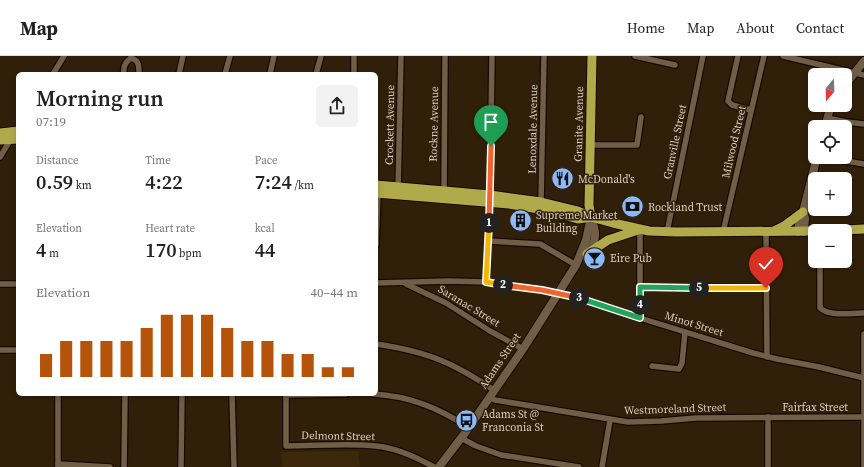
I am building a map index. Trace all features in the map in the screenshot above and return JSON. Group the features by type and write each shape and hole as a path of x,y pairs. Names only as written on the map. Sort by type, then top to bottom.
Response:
{"highway":[{"name":"Granite Avenue","path":"591,217 589,205 592,56"},
{"path":"0,133 16,134"},
{"path":"0,140 16,134"},
{"path":"378,190 444,192 490,199 578,219 591,217"},
{"path":"398,191 541,202 578,211 591,217 640,229 667,232 808,232"},
{"path":"769,232 784,226 803,212"},
{"path":"588,254 608,240 640,229"},
{"path":"852,230 864,229"}],"main road":[{"path":"852,76 864,61"},
{"path":"827,118 829,112"},
{"path":"801,232 800,218 803,212 815,164"},
{"name":"Adams Street","path":"576,265 588,254 593,245 596,232 591,217"},
{"name":"Adams Street","path":"439,467 523,349 576,265 586,240 591,217"}],"street":[{"path":"54,72 64,56"},
{"path":"179,72 183,56"},
{"path":"226,72 230,56"},
{"path":"270,72 274,56"},
{"path":"317,72 321,56"},
{"path":"354,56 354,72"},
{"name":"Crockett Avenue","path":"398,191 401,56"},
{"name":"Rockne Avenue","path":"444,192 445,56"},
{"path":"486,282 490,199 492,56"},
{"name":"Lenoxdale Avenue","path":"541,202 544,56"},
{"path":"635,56 676,65"},
{"name":"Granville Street","path":"667,232 703,56"},
{"path":"738,56 728,101 732,105 751,110"},
{"name":"Milwood Street","path":"723,232 764,56"},
{"path":"782,56 854,74 864,75"},
{"path":"124,72 126,62 131,58 135,59 138,63 139,72"},
{"path":"590,145 637,145 642,117"},
{"path":"827,118 864,124"},
{"path":"0,157 16,134"},
{"path":"852,162 864,164"},
{"path":"640,229 640,318"},
{"path":"767,357 766,288 769,232"},
{"path":"488,241 540,244 576,265"},
{"path":"820,268 820,308 827,312 864,313"},
{"name":"Minot Street","path":"378,282 486,282 558,293 767,357 819,367 863,378"},
{"name":"Saranac Street","path":"404,283 446,303 490,331 523,349"},
{"path":"0,284 16,284"},
{"path":"640,287 766,288"},
{"path":"652,366 679,369 682,363 686,332"},
{"path":"864,334 864,467"},
{"path":"378,344 409,350 444,362 459,369 494,390"},
{"path":"0,350 16,350"},
{"path":"378,394 400,396 420,402 445,413 468,427"},
{"path":"58,396 58,466 110,467"},
{"path":"124,467 125,396"},
{"path":"181,467 182,396"},
{"path":"232,396 234,467"},
{"name":"Delmont Street","path":"286,396 286,446 376,446 403,452 434,467"},
{"name":"Westmoreland Street","path":"489,397 495,400 628,422 696,418 768,417"},
{"name":"Fairfax Street","path":"768,467 768,417 863,417"},
{"path":"602,467 610,420"},
{"path":"461,438 476,446 500,455 579,467"},
{"path":"525,459 526,467"}],"shaded area":[{"path":"358,451 360,467 282,467 281,452"}],"place":[{"name":"McDonald's","path":"562,179"},
{"name":"Rockland Trust","path":"633,207"},
{"name":"Supreme Market Building","path":"521,221"},
{"name":"Eire Pub","path":"595,258"},
{"name":"Adams St @ Franconia St","path":"466,420"}],"route":[{"path":"491,146 486,282 542,290 575,297 640,318 640,287 766,288"}]}
